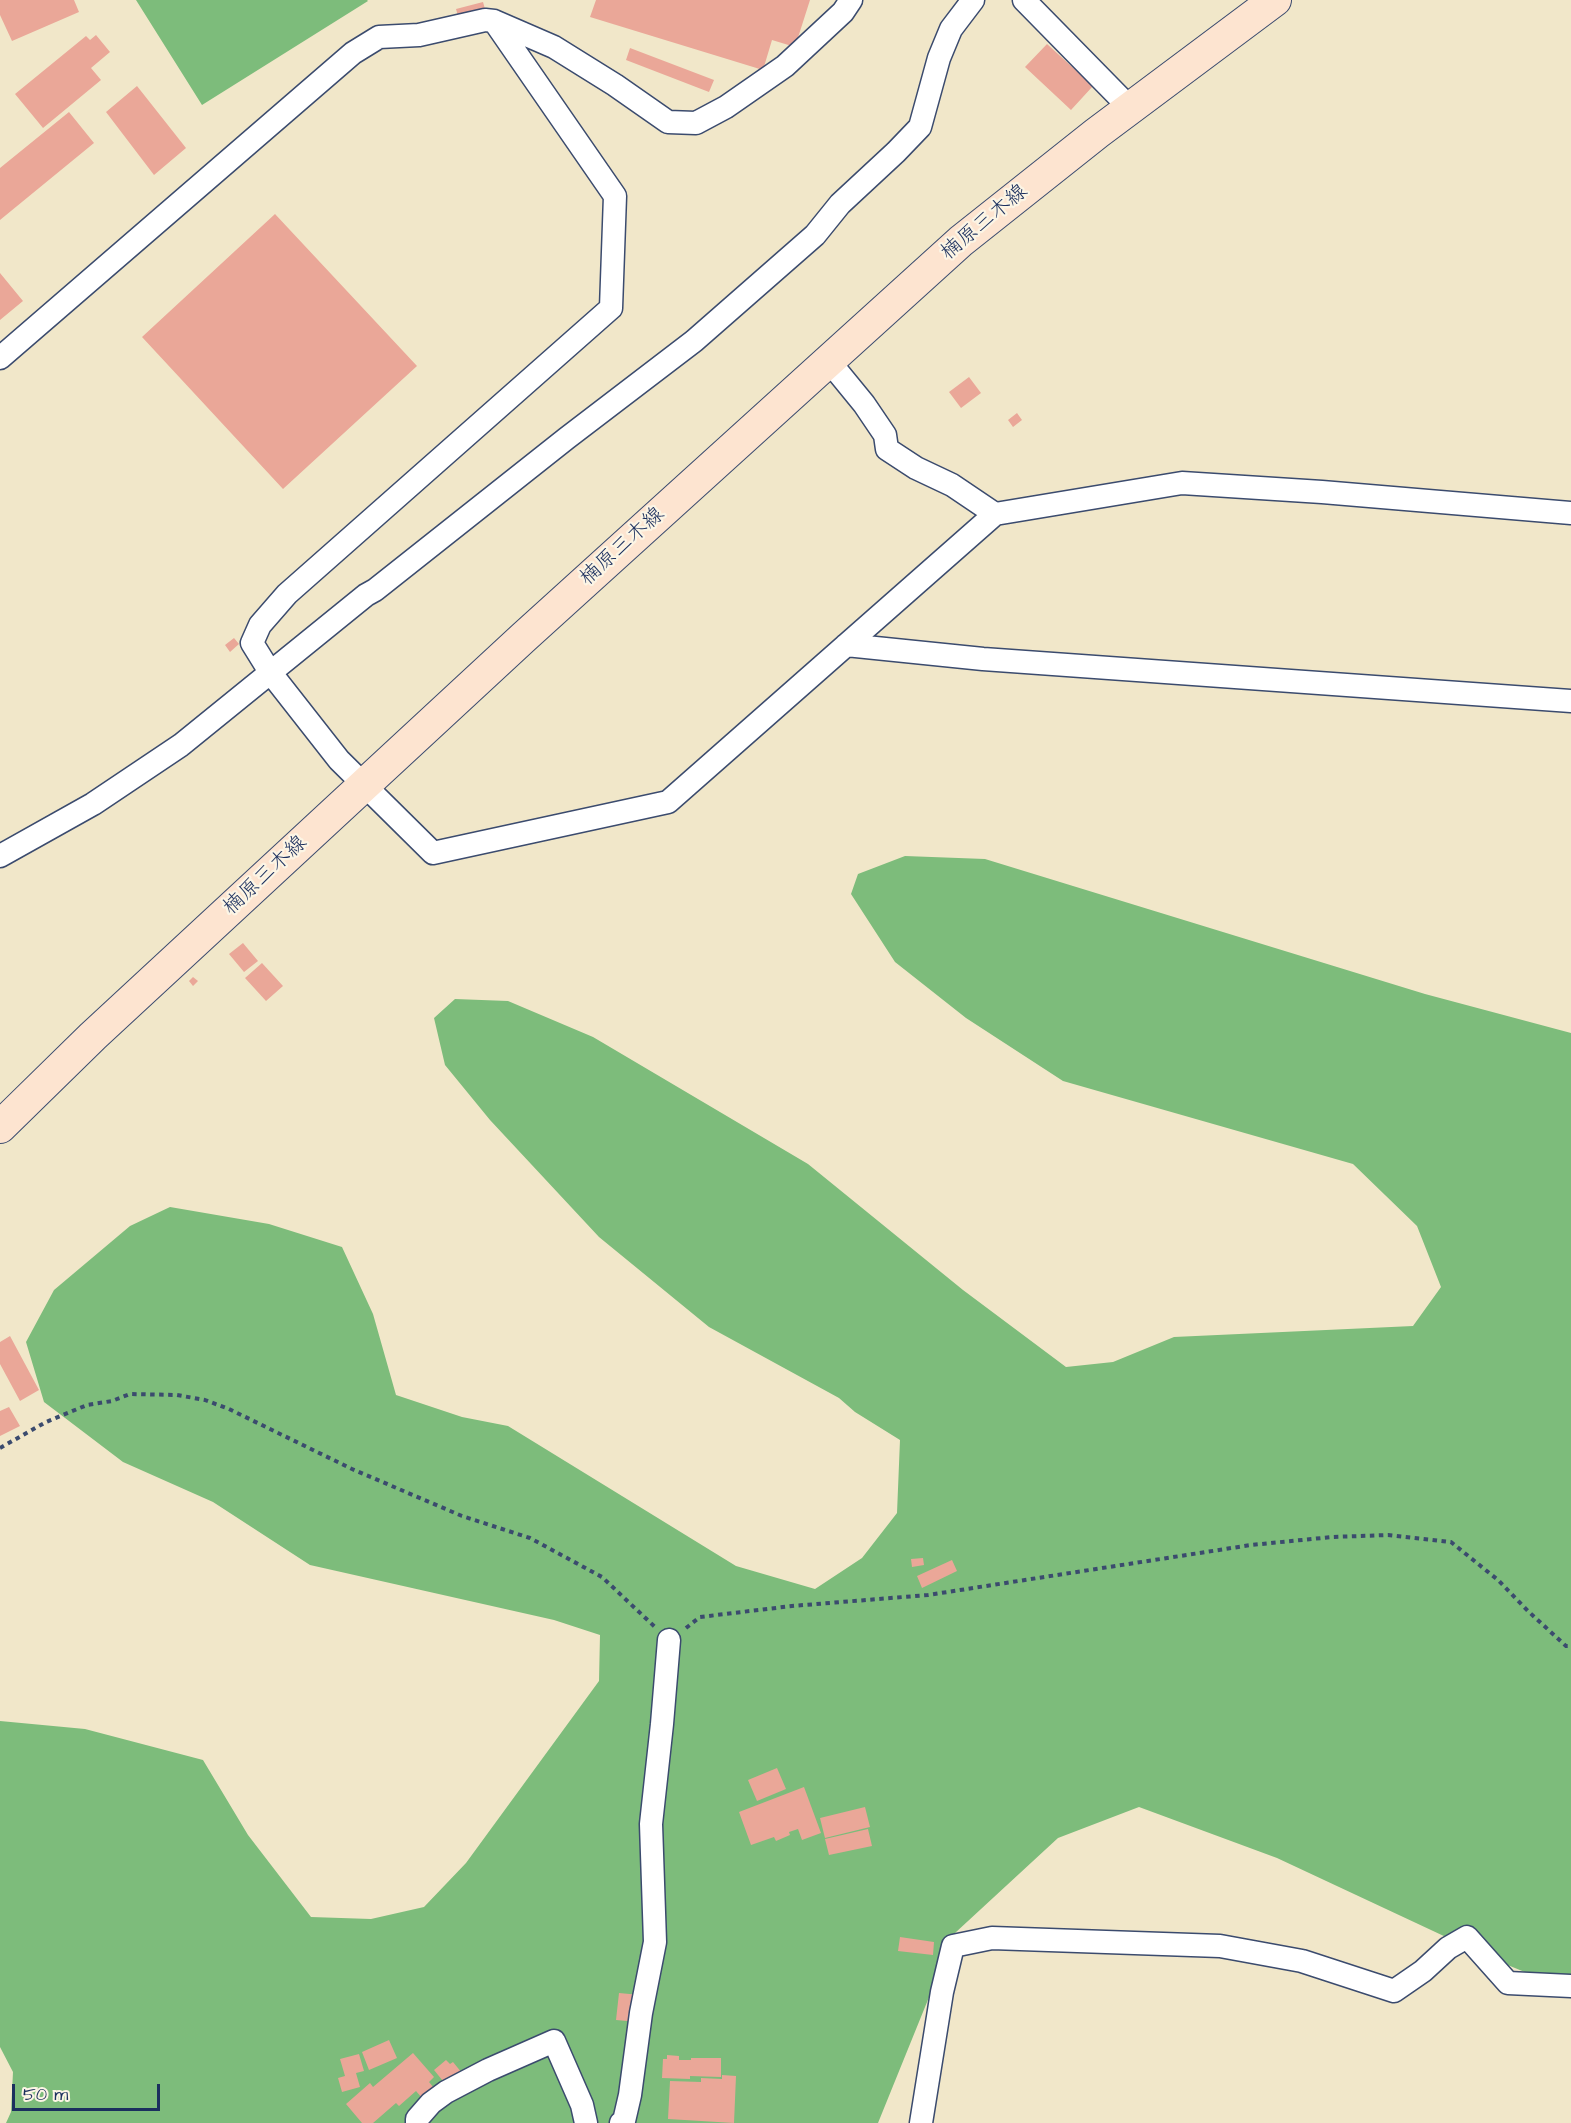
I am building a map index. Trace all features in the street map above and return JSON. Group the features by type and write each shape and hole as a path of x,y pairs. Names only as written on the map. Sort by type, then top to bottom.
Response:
{"main road":[{"name":"楠原三木線","path":"0,1127 102,1028 524,637 961,242 1028,186 1275,0"}],"street":[{"path":"0,358 353,53 380,37 419,35 485,20 494,21 554,47 668,122 696,123 726,107 785,66 843,12 851,0"},
{"path":"0,856 93,804 181,745 567,438 694,341 815,235 840,204 920,127 939,58 951,29 974,0"},
{"path":"1024,0 1130,108"},
{"path":"494,21 615,196 611,308 287,594 260,625 252,643 270,672 339,760 433,853 668,802 995,514 1182,483 1571,513"},
{"path":"828,360 864,404 885,435 887,449 916,468 952,485 995,514"},
{"path":"846,645 983,659 1571,701"},
{"path":"621,2123 624,2121 630,2095 641,2013 655,1942 651,1824 669,1640"},
{"path":"921,2123 942,1992 953,1946 992,1938 1220,1946 1302,1961 1394,1991 1423,1971 1448,1948 1467,1937 1509,1983 1571,1986"},
{"path":"417,2123 417,2119 431,2103 446,2092 488,2070 554,2041 582,2106 586,2123"}],"path":[{"path":"0,1449 46,1422 87,1405 112,1401 130,1394 177,1395 205,1400 229,1409 352,1469 462,1516 530,1538 602,1577 669,1640 700,1617 792,1606 928,1595 1251,1545 1332,1537 1388,1535 1451,1542 1498,1580 1566,1646 1571,1646"}],"green space":[{"path":"136,0 367,0 368,1 202,105"},
{"path":"905,856 985,859 1425,994 1571,1033 1571,1991 1493,1959 1277,1858 1139,1807 1058,1838 955,1933 878,2123 6,2123 11,2112 13,2072 0,2047 0,1721 85,1729 203,1760 248,1835 311,1917 371,1919 424,1907 466,1863 599,1681 600,1635 554,1620 310,1565 213,1502 123,1462 44,1402 26,1342 54,1290 130,1226 170,1207 269,1224 342,1247 373,1314 396,1395 462,1417 508,1426 736,1566 815,1589 862,1558 897,1513 900,1440 855,1412 839,1398 709,1327 599,1237 490,1120 445,1065 434,1018 455,999 508,1001 593,1037 808,1164 963,1290 1066,1367 1113,1362 1174,1337 1413,1326 1441,1287 1417,1226 1353,1164 1063,1081 966,1018 895,962 851,894 858,874"}],"building":[{"path":"0,0 74,0 79,12 12,41 0,15"},
{"path":"596,0 810,0 795,47 772,40 763,70 590,17"},
{"path":"483,2 485,9 458,16 456,9"},
{"path":"96,35 110,52 91,68 101,80 43,128 15,94 86,36 90,40"},
{"path":"1047,44 1093,86 1071,110 1025,67"},
{"path":"630,48 714,80 709,92 626,60"},
{"path":"137,86 186,148 154,175 106,112"},
{"path":"69,112 94,143 0,220 0,168"},
{"path":"275,214 417,366 283,489 142,337"},
{"path":"0,273 23,301 0,320"},
{"path":"969,377 981,393 961,408 949,392"},
{"path":"1017,413 1022,420 1013,427 1008,420"},
{"path":"234,638 239,644 230,652 225,645"},
{"path":"243,943 258,961 244,972 229,954"},
{"path":"262,963 283,986 266,1001 245,978"},
{"path":"193,977 198,981 193,986 189,981"},
{"path":"10,1336 39,1390 20,1401 0,1364 0,1342"},
{"path":"9,1407 20,1426 0,1436 0,1411"},
{"path":"923,1558 924,1565 912,1567 911,1559"},
{"path":"952,1560 957,1571 922,1588 917,1576"},
{"path":"777,1768 786,1789 757,1801 748,1780"},
{"path":"804,1787 821,1833 802,1840 798,1829 776,1841 774,1837 751,1845 739,1812"},
{"path":"865,1807 870,1827 825,1838 820,1818"},
{"path":"868,1829 872,1846 829,1855 825,1839"},
{"path":"900,1937 934,1942 933,1955 898,1951"},
{"path":"619,1993 651,1996 649,2023 616,2020"},
{"path":"389,2040 397,2058 369,2070 362,2052"},
{"path":"413,2053 434,2077 429,2082 434,2088 422,2098 416,2091 399,2106 396,2103 373,2123 362,2123 346,2104 370,2083 373,2087"},
{"path":"359,2054 364,2071 356,2073 360,2087 342,2092 338,2078 345,2076 340,2059"},
{"path":"667,2055 679,2056 679,2060 721,2058 721,2077 662,2078 663,2059 667,2059"},
{"path":"446,2060 450,2064 453,2062 462,2073 447,2086 434,2070"},
{"path":"722,2075 736,2076 734,2123 668,2119 670,2081 701,2082 701,2078 722,2079"}]}
